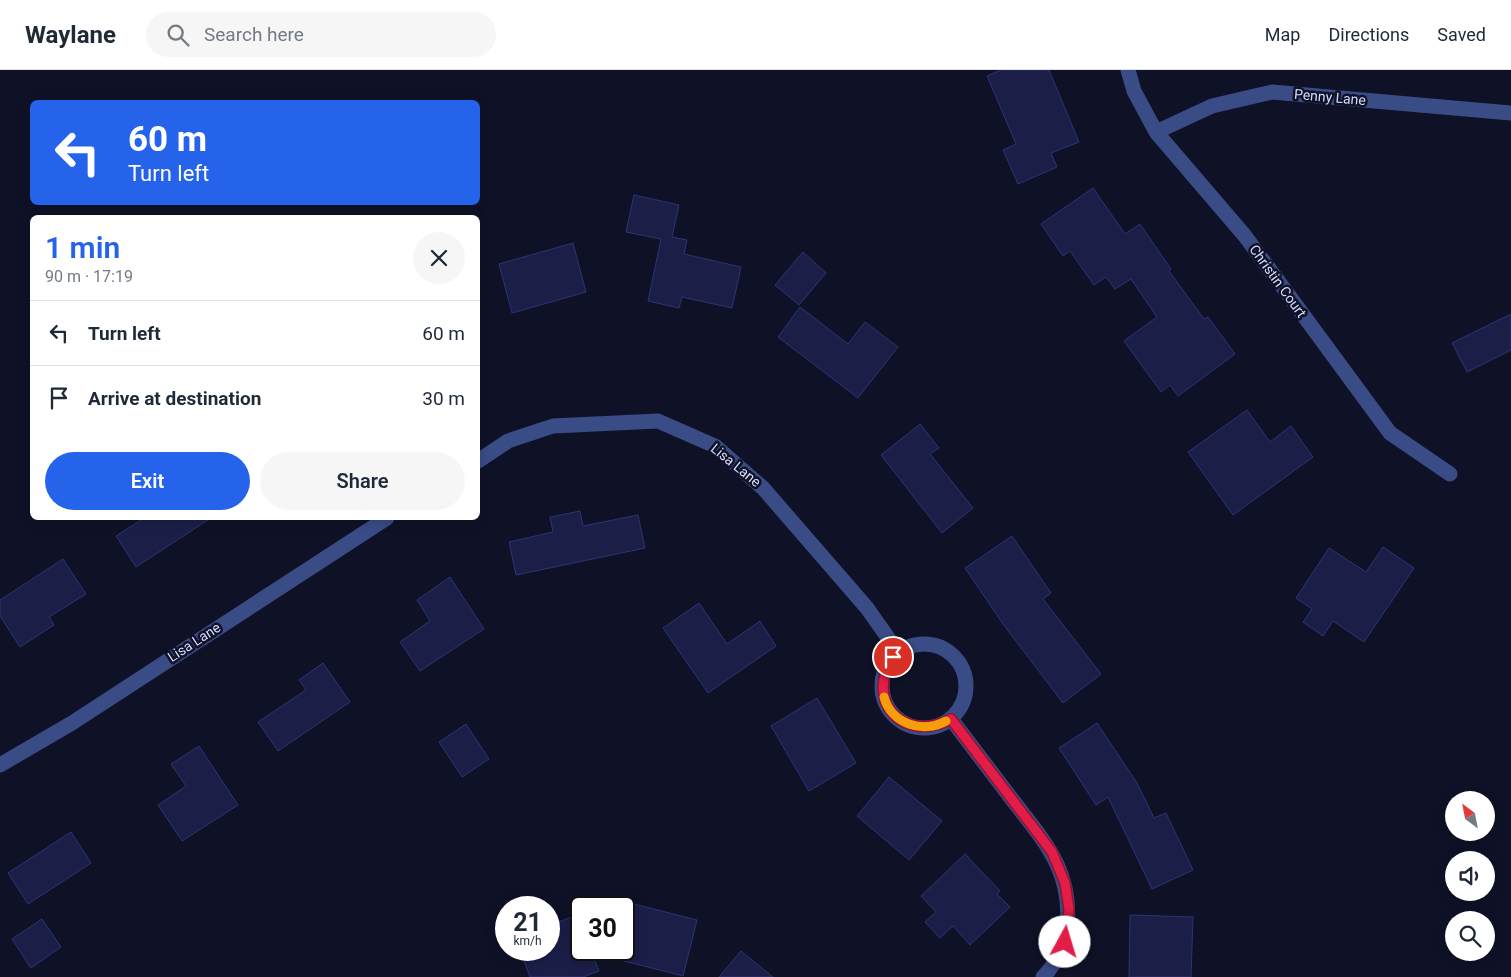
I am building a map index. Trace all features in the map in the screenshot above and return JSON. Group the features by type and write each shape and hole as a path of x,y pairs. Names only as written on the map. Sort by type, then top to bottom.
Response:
{"street":[{"name":"Christin Court","path":"1128,70 1134,91 1156,132 1245,236 1390,433 1450,474"},
{"name":"Penny Lane","path":"1156,132 1212,106 1272,92 1511,113"},
{"name":"Lisa Lane","path":"480,459 508,441 553,426 658,421 715,446 764,488 867,608 898,652"},
{"name":"Lisa Lane","path":"0,765 72,723 385,520"},
{"path":"920,644 934,644 947,650 959,661 965,674 967,688 960,708 951,719 938,726 923,728 908,725 892,713 884,700 882,685 885,670 898,652 907,647 920,644"},
{"path":"951,719 1052,852 1065,883 1069,909 1065,942 1048,972 1043,977"}],"building":[{"path":"1001,70 1049,70 1079,142 1051,153 1057,167 1018,184 1003,150 1016,144 987,76"},
{"path":"1093,188 1125,234 1140,224 1171,269 1169,271 1204,319 1208,317 1235,354 1178,396 1170,385 1161,392 1124,341 1157,317 1131,279 1115,289 1106,277 1094,285 1070,251 1063,256 1041,224"},
{"path":"634,195 679,205 672,237 687,240 684,254 741,267 732,308 682,297 679,308 648,301 661,239 626,232"},
{"path":"573,243 586,292 512,313 499,264"},
{"path":"803,252 826,273 799,305 775,285"},
{"path":"800,307 848,344 865,322 898,347 858,398 778,337"},
{"path":"1511,314 1511,350 1467,372 1452,343"},
{"path":"1247,410 1270,442 1291,426 1313,457 1233,515 1188,452"},
{"path":"920,424 939,448 930,454 973,508 942,533 881,455"},
{"path":"580,511 583,526 638,515 645,548 516,575 509,542 553,532 550,517"},
{"path":"141,520 208,520 136,567 116,536"},
{"path":"1012,536 1051,593 1043,599 1101,674 1063,703 1003,624 965,568"},
{"path":"1383,547 1414,568 1364,642 1333,621 1323,636 1303,622 1312,609 1296,598 1329,548 1366,572"},
{"path":"63,559 86,594 49,617 54,625 20,647 0,616 0,600"},
{"path":"450,577 484,629 420,671 400,642 430,621 417,600"},
{"path":"699,603 727,644 760,621 776,646 708,693 663,628"},
{"path":"323,663 350,702 278,751 258,722 306,690 299,680"},
{"path":"817,698 856,763 809,791 771,726"},
{"path":"1097,723 1137,783 1154,818 1166,813 1193,870 1152,889 1108,797 1096,805 1059,748"},
{"path":"466,724 489,759 462,777 439,742"},
{"path":"199,746 238,805 182,841 158,805 186,786 171,764"},
{"path":"889,777 942,821 909,860 857,816"},
{"path":"71,832 91,863 28,904 8,873"},
{"path":"965,854 1000,891 997,894 1010,907 970,945 953,926 940,938 925,922 936,912 921,896"},
{"path":"635,904 697,920 683,976 624,961 635,961"},
{"path":"1130,915 1193,917 1191,977 1129,977"},
{"path":"570,917 570,961 595,961 599,971 583,977 530,977 524,961 560,961 560,922"},
{"path":"42,919 61,947 31,968 12,939"},
{"path":"741,951 773,977 719,977"}],"slow traffic":[{"path":"884,697 892,713 908,725 923,728 938,726 946,721"}],"route":[{"path":"893,657 885,670 882,685 884,700 892,713 908,725 923,728 938,726 951,719 1052,852 1065,883 1069,909 1065,942"}]}
